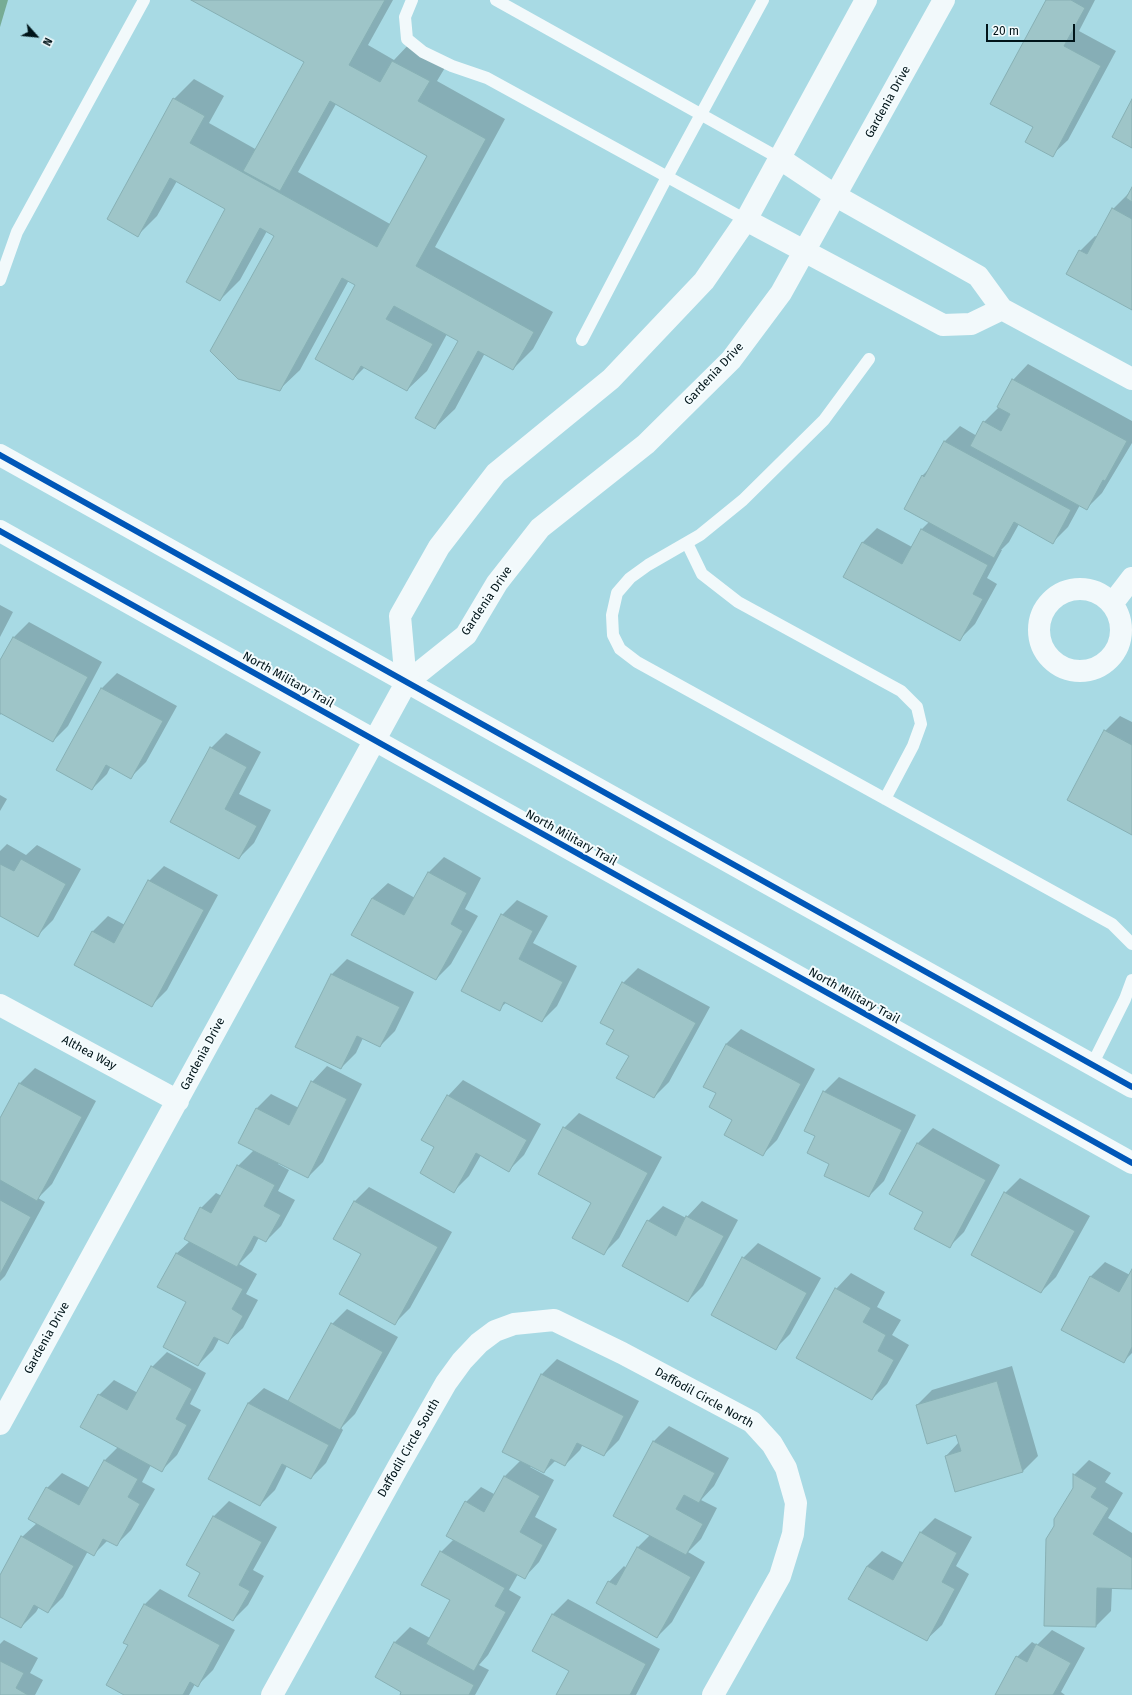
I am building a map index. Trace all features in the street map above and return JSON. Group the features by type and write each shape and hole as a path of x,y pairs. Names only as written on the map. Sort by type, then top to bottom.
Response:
{"street":[{"path":"406,683 400,616 439,547 496,473 611,379 704,280 746,220 866,0"},
{"name":"Gardenia Drive","path":"0,1424 406,683 466,635 497,583 540,528 646,444 731,360 782,293 944,0"},
{"path":"779,158 836,196 978,276 1002,309 1132,379"},
{"path":"746,220 943,325 971,324 1002,309"},
{"path":"0,455 1132,1087"},
{"name":"North Military Trail","path":"0,531 1132,1163"},
{"path":"1112,604 1132,578"},
{"name":"Althea Way","path":"0,1006 178,1101"},
{"name":"Daffodil Circle South","path":"272,1695 446,1383 462,1360 479,1343 495,1331 514,1324 554,1320 622,1353"},
{"name":"Daffodil Circle North","path":"622,1353 752,1422 772,1444 782,1462 796,1503 793,1534 780,1576 714,1695"}],"lane":[{"path":"0,280 17,232 144,0"},
{"path":"412,0 405,16 408,39 423,52 452,66 487,78 746,220"},
{"path":"496,0 779,158"},
{"path":"582,340 667,176 763,0"},
{"path":"869,359 824,420 743,500 700,536 648,565 630,578 617,593 612,615 613,635 620,649 637,662 1112,924 1132,944"},
{"path":"686,543 702,574 738,602 901,691 917,708 921,724 913,746 884,799"},
{"path":"1092,1065 1125,998 1132,980"}],"shaded area":[{"path":"0,0 8,0 0,27"}],"building":[{"path":"191,0 385,0 349,65 380,82 392,61 430,81 418,101 486,139 416,266 534,332 513,370 478,351 435,429 415,418 458,341 394,306 386,319 433,344 407,391 361,366 353,380 315,359 355,285 342,278 280,391 238,379 210,351 274,236 260,228 220,301 186,282 225,209 170,178 138,237 107,219 173,98 205,116 190,143 377,247 427,156 330,101 280,191 243,171 304,62"},
{"path":"1046,0 1071,0 1085,8 1064,46 1101,66 1053,157 1025,142 1033,127 990,104"},
{"path":"1132,99 1132,148 1112,137"},
{"path":"1132,187 1132,202 1126,198"},
{"path":"1112,208 1132,219 1132,310 1066,274 1079,250 1087,254"},
{"path":"1012,379 1127,441 1105,481 1103,480 1087,510 970,446 983,421 1001,431 1010,414 997,407"},
{"path":"944,441 1071,510 1053,544 1014,522 994,558 904,509 922,475 924,477"},
{"path":"921,529 988,565 973,594 983,599 960,641 843,577 862,542 902,564"},
{"path":"13,637 88,677 53,742 0,713 0,660"},
{"path":"101,688 163,721 131,779 106,765 92,790 56,770"},
{"path":"1104,730 1132,745 1132,835 1067,800"},
{"path":"210,747 247,767 225,809 257,826 239,859 170,822"},
{"path":"21,859 66,884 38,937 0,916 0,864 14,871"},
{"path":"428,872 467,893 451,924 463,931 436,980 351,935 372,898 404,915"},
{"path":"148,880 204,910 152,1007 74,965 92,931 114,943"},
{"path":"501,914 533,931 519,959 563,982 542,1022 504,1002 500,1011 461,991"},
{"path":"331,974 400,1007 380,1047 357,1036 341,1069 295,1047"},
{"path":"622,982 696,1023 654,1098 616,1078 629,1056 606,1044 614,1030 600,1023"},
{"path":"726,1044 801,1084 763,1156 724,1135 732,1120 709,1107 716,1093 703,1087"},
{"path":"311,1081 347,1099 308,1178 238,1143 256,1108 289,1125"},
{"path":"19,1083 82,1117 37,1201 0,1180 0,1118"},
{"path":"823,1091 902,1130 869,1197 824,1176 829,1164 807,1153 815,1136 804,1131"},
{"path":"447,1095 527,1140 509,1172 476,1153 454,1193 420,1173 434,1147 421,1140"},
{"path":"563,1127 648,1173 604,1255 572,1238 591,1203 538,1174"},
{"path":"917,1143 986,1180 950,1248 914,1229 923,1212 889,1194"},
{"path":"237,1165 275,1185 264,1206 281,1215 266,1242 254,1236 237,1267 184,1239 200,1207 211,1213"},
{"path":"1004,1192 1075,1231 1041,1293 971,1255"},
{"path":"0,1200 31,1217 0,1274"},
{"path":"354,1201 438,1247 395,1325 339,1294 361,1254 333,1239"},
{"path":"686,1216 724,1236 688,1302 622,1266 647,1220 676,1236"},
{"path":"176,1253 243,1289 232,1309 243,1316 228,1344 214,1337 198,1366 163,1347 186,1302 157,1287"},
{"path":"742,1257 807,1293 776,1350 711,1315"},
{"path":"1132,1269 1132,1347 1124,1363 1061,1330 1090,1276 1119,1292"},
{"path":"835,1288 871,1308 863,1322 886,1335 878,1351 894,1360 872,1400 796,1358"},
{"path":"331,1323 383,1352 340,1430 288,1401"},
{"path":"151,1366 192,1389 176,1419 187,1425 162,1472 80,1427 98,1394 127,1410"},
{"path":"541,1374 624,1416 604,1456 577,1443 565,1466 551,1459 544,1473 502,1452"},
{"path":"997,1381 1023,1472 955,1492 945,1456 961,1451 956,1435 927,1444 916,1405"},
{"path":"248,1403 329,1445 311,1479 282,1464 260,1506 208,1479"},
{"path":"653,1441 715,1473 699,1503 684,1495 676,1509 703,1524 686,1555 613,1516"},
{"path":"104,1460 138,1479 128,1497 140,1504 117,1546 103,1539 94,1556 28,1519 46,1487 79,1505"},
{"path":"1073,1474 1097,1488 1091,1497 1109,1508 1093,1534 1132,1558 1132,1589 1097,1588 1096,1627 1044,1626 1046,1539 1054,1526 1054,1519 1073,1488"},
{"path":"504,1476 540,1496 520,1532 543,1545 525,1579 446,1536 465,1501 484,1512"},
{"path":"213,1516 262,1542 239,1585 250,1591 233,1621 188,1596 200,1573 186,1565"},
{"path":"920,1532 957,1553 942,1582 955,1589 927,1641 848,1599 867,1566 893,1580"},
{"path":"21,1536 74,1566 48,1613 34,1605 21,1628 0,1617 0,1575"},
{"path":"637,1547 691,1577 657,1638 596,1603 608,1581 616,1585"},
{"path":"440,1551 505,1588 495,1606 506,1612 474,1671 426,1644 450,1600 421,1585"},
{"path":"144,1604 220,1645 198,1687 190,1682 183,1695 124,1695 106,1685 128,1645 123,1643"},
{"path":"552,1614 646,1664 630,1695 556,1695 569,1671 532,1651"},
{"path":"394,1642 474,1685 469,1695 400,1695 401,1692 375,1677"},
{"path":"1036,1644 1071,1663 1053,1695 995,1695 1016,1656 1027,1662"},
{"path":"0,1661 24,1673 16,1688 28,1695 0,1695"}],"cycle path":[{"path":"0,455 1132,1087"},
{"path":"0,531 1132,1163"}]}
